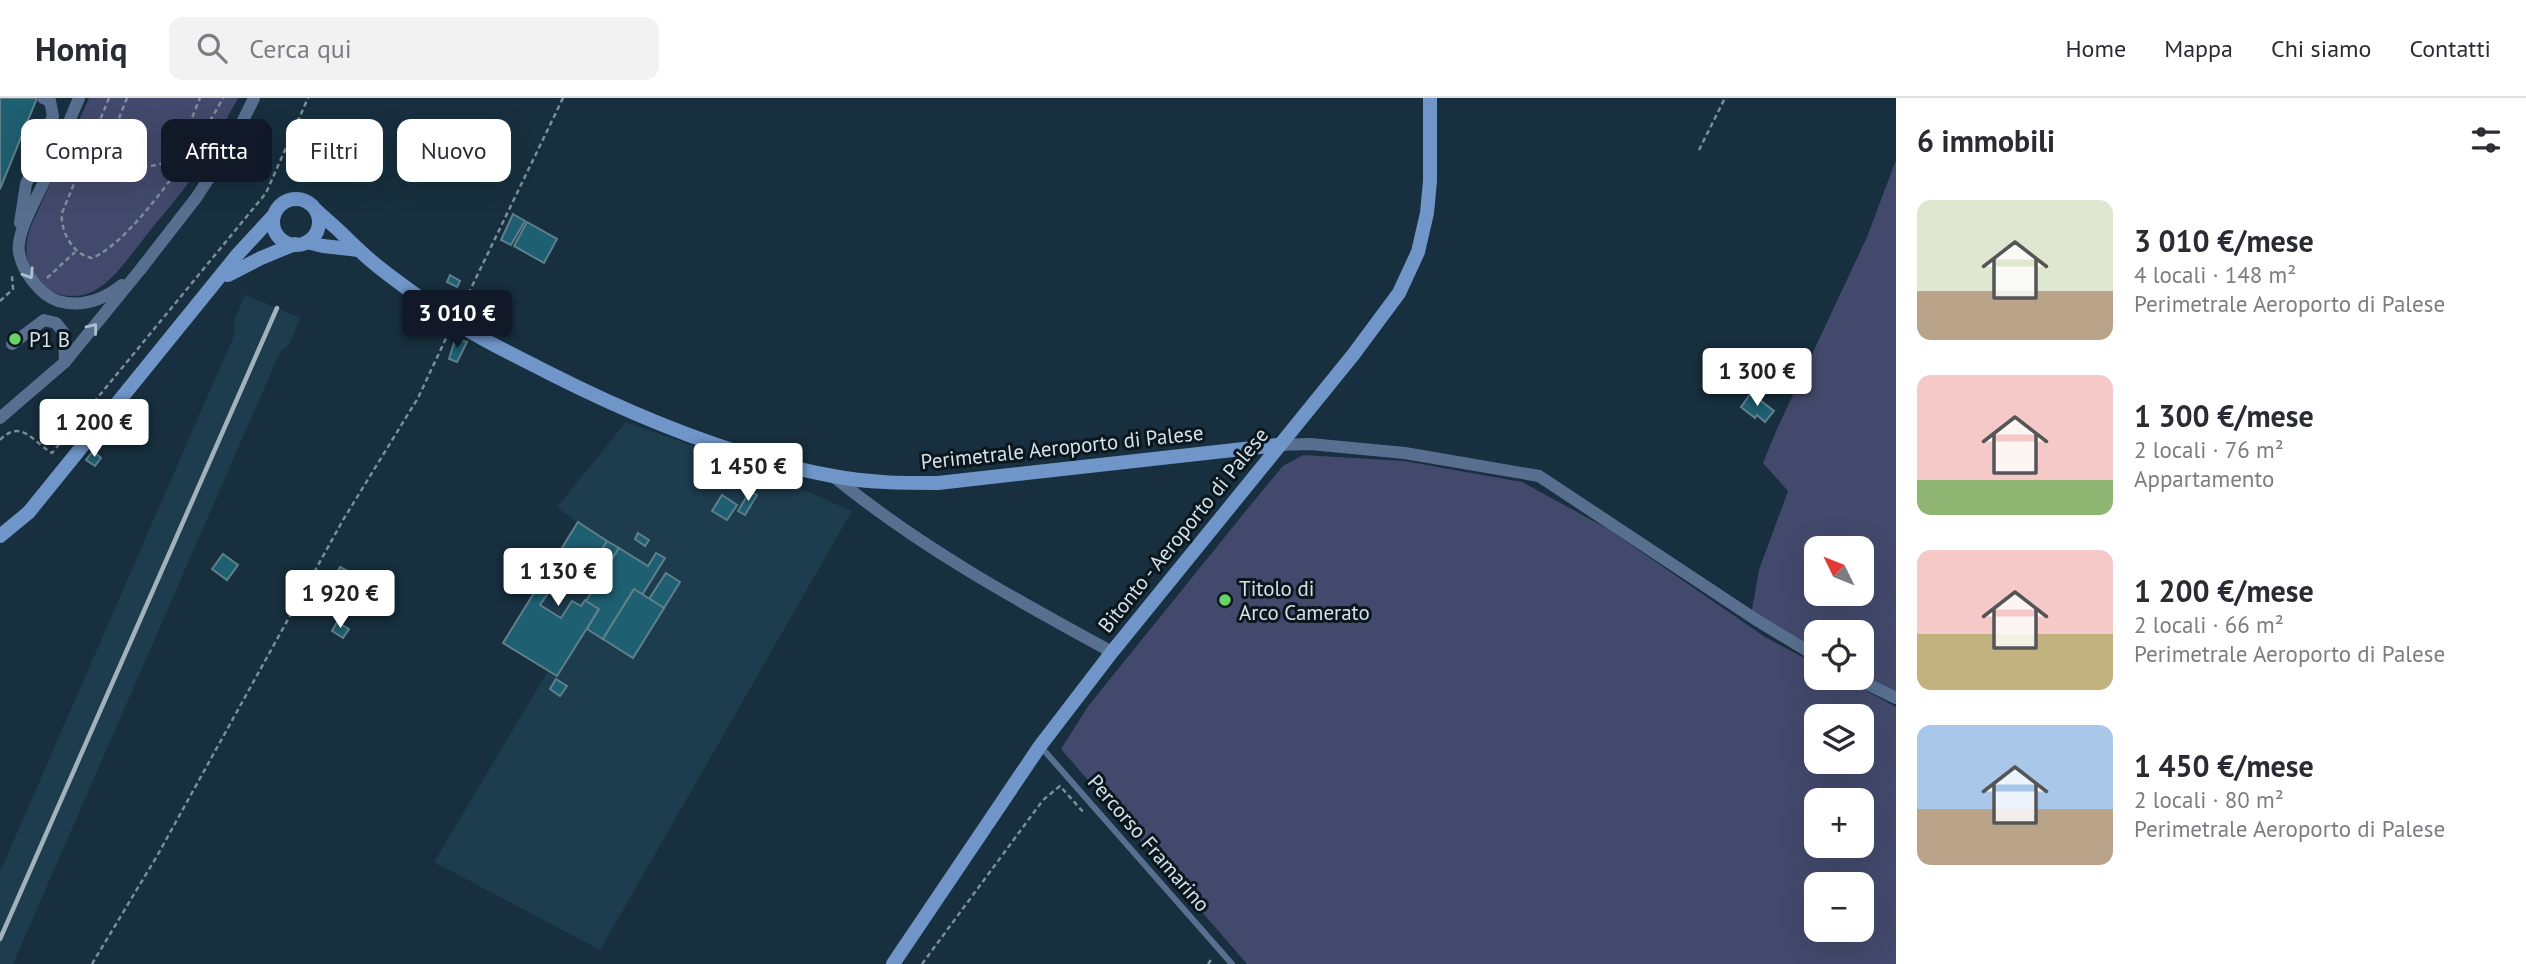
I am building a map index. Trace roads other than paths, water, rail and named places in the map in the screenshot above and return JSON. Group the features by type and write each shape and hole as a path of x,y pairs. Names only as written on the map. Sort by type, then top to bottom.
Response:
{"street":[{"path":"43,98 50,101 53,116 26,184 19,252 24,267 34,283 54,300 68,303 97,302 140,270"},
{"path":"20,238 79,98"},
{"path":"0,416 65,362 140,270 196,198 232,143 254,98"},
{"name":"Bitonto - Aeroporto di Palese","path":"893,964 1040,746 1112,652 1353,355 1399,293 1419,252 1427,213 1430,181 1430,98"},
{"path":"0,536 29,512 264,224 282,204 294,199 306,201 316,210 319,224 317,231 301,243 251,262 220,279"},
{"name":"Perimetrale Aeroporto di Palese","path":"316,210 359,250 454,321 502,349 590,394 651,420 765,460 833,476 884,482 938,483 1279,445"},
{"path":"274,215 273,222 283,240 359,250"},
{"path":"12,344 44,320 56,323 64,333 65,362"},
{"path":"1279,445 1310,444 1405,453 1539,476 1804,649"},
{"path":"833,476 899,525 979,576 1112,652"},
{"path":"1874,687 1896,698"}],"lane":[{"name":"Percorso Framarino","path":"1040,746 1232,964"}],"railway":[{"path":"0,939 277,308"}],"place":[{"name":"P1 B","path":"15,339"},
{"name":"Titolo di Arco Camerato","path":"1225,600"}]}
